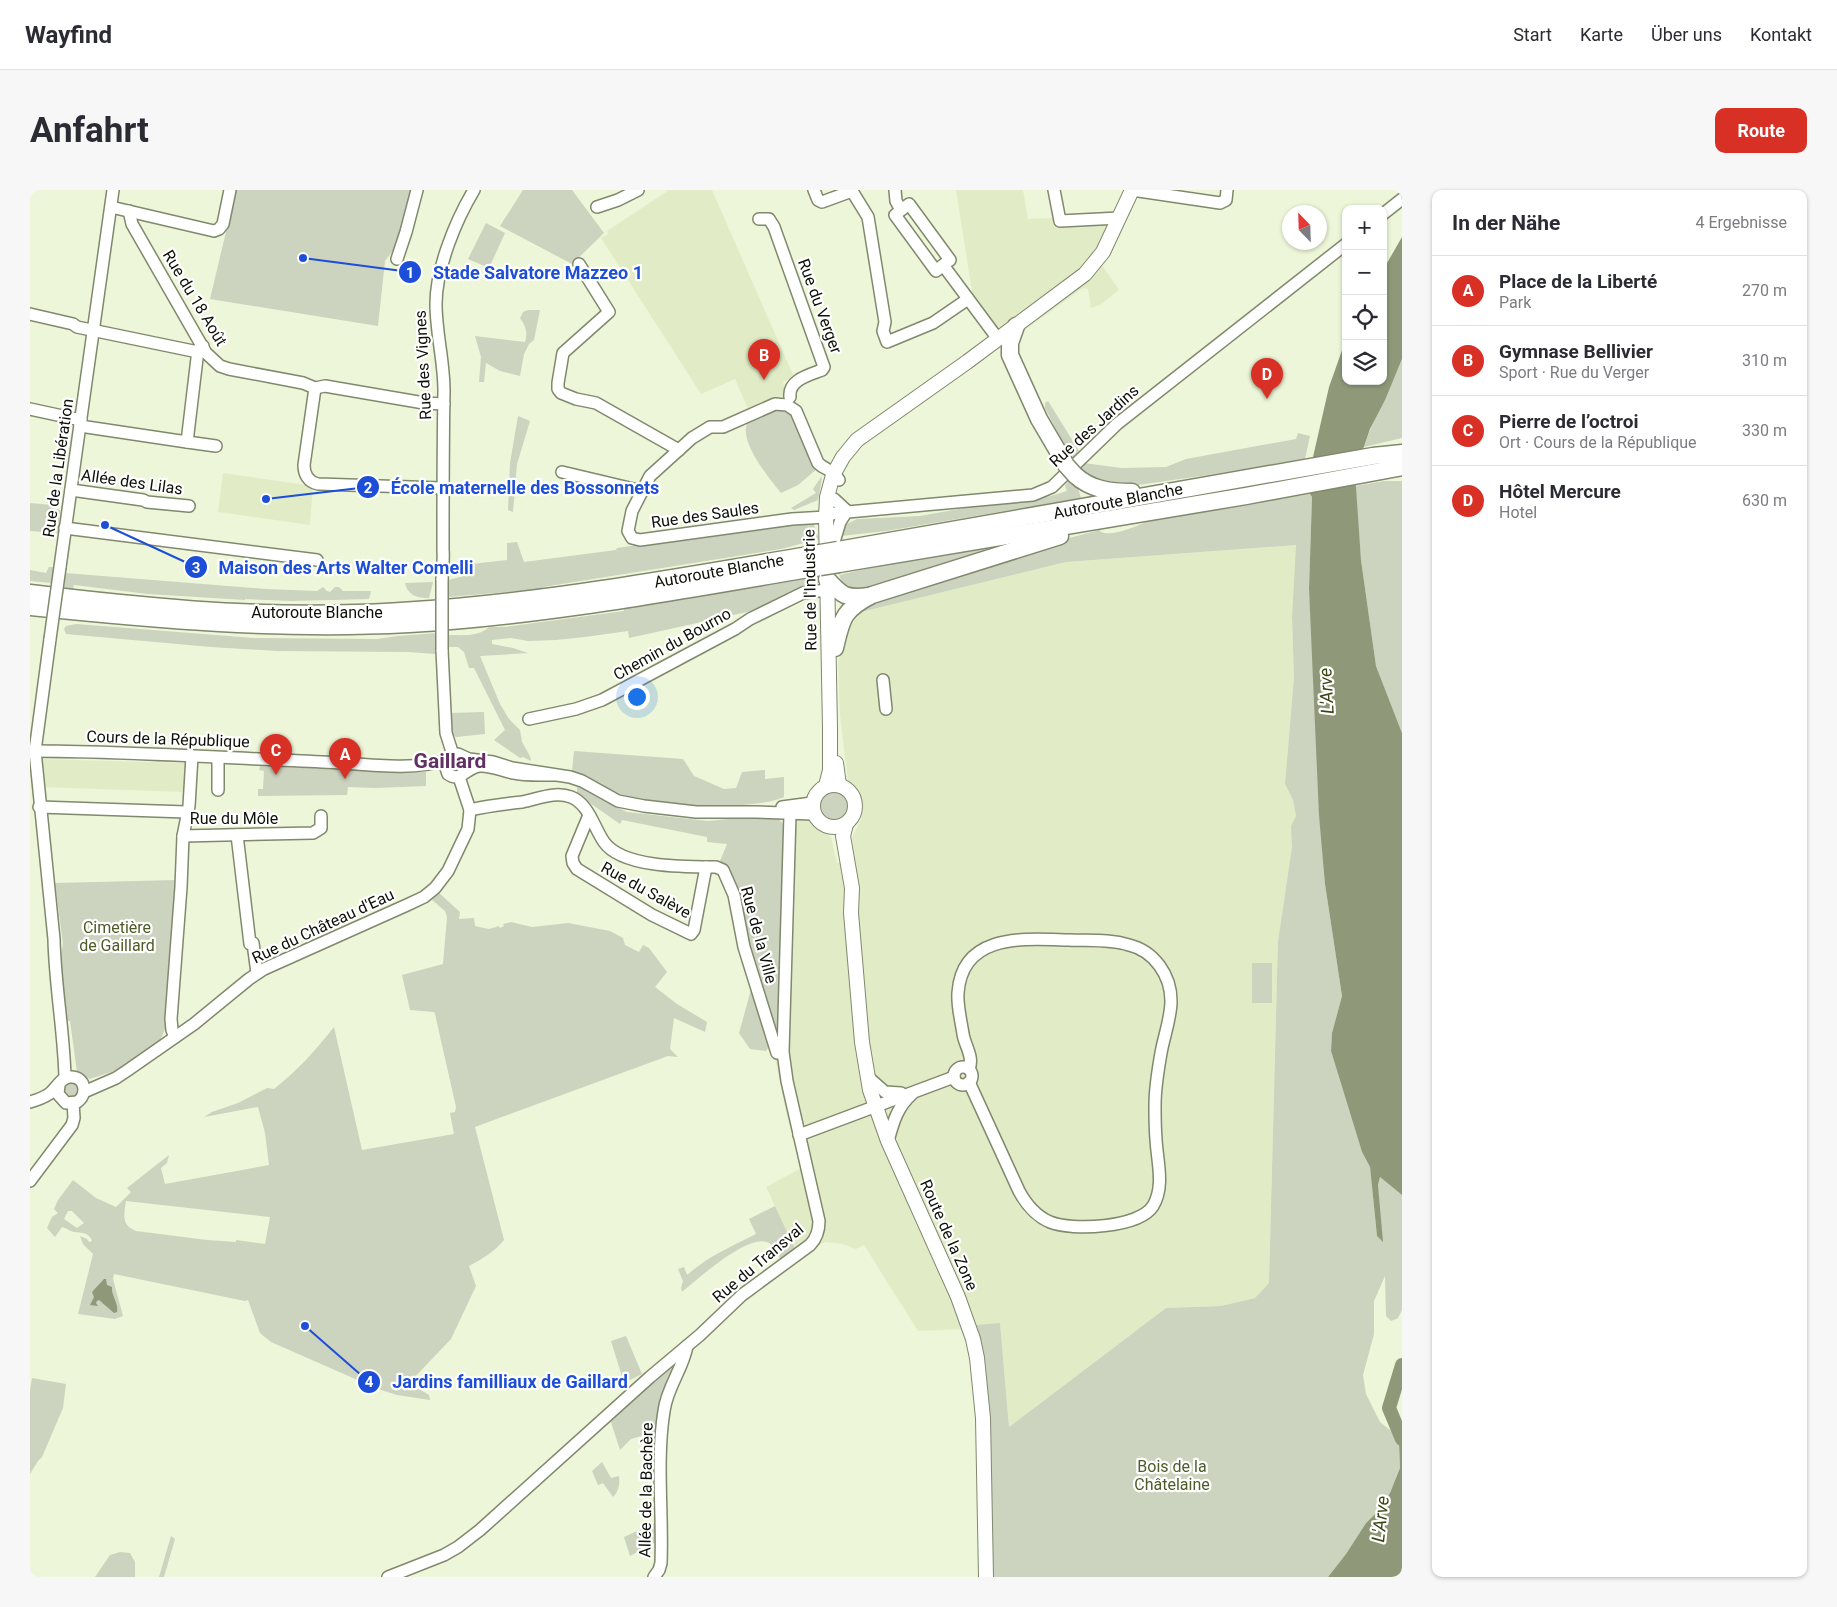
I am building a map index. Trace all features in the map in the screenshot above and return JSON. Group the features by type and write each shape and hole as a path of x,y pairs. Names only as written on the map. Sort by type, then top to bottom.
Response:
{"highway":[{"path":"1016,326 1010,343 1010,355 1039,419 1070,470 1087,484 1105,490 1162,492"},
{"path":"1380,454 1402,446"},
{"name":"Autoroute Blanche","path":"837,552 1162,492 1380,454 1402,453"},
{"name":"Autoroute Blanche","path":"837,552 1132,515 1282,490 1402,467"},
{"path":"1379,472 1402,475"},
{"path":"835,648 845,616 854,606 872,595 1077,530 1132,515"},
{"name":"Autoroute Blanche","path":"826,575 837,552"},
{"path":"826,575 839,592 846,596 872,595"},
{"name":"Autoroute Blanche","path":"30,593 143,605 225,611 319,613 465,607 566,595 826,575"},
{"name":"Autoroute Blanche","path":"30,607 233,624 325,626 408,624 490,618 826,575"}],"main road":[{"name":"Rue de l'Industrie","path":"833,785 829,778 826,575 833,511 834,473 851,459 860,447 889,419 1076,282 1091,268 1103,252 1132,190"},
{"name":"Rue de l'Industrie","path":"833,511 837,552 826,575 835,648 836,750 833,785"},
{"path":"833,785 849,791 855,801 854,813 839,826 821,824 813,808 816,793 833,785"},
{"name":"Route de la Zone","path":"839,826 838,844 844,894 851,913 862,1042 875,1106 888,1141 958,1297 973,1339 979,1372 983,1418 986,1577"}],"street":[{"name":"Rue de la Libération","path":"30,1180 72,1125 74,1118 67,1102 58,1092 73,1083 64,1050 56,978 54,939 32,751 50,639 113,190"},
{"name":"Rue du 18 Août","path":"110,208 214,231 219,229 222,224 230,190"},
{"path":"398,259 416,190"},
{"name":"Rue des Vignes","path":"448,762 442,650 441,567 444,553 442,488 444,404 437,294 443,264 454,231 474,190"},
{"path":"597,207 618,200 638,190"},
{"path":"814,190 818,200 822,202 852,191 868,217 885,322 883,331 887,342 933,323 968,299"},
{"path":"895,190 896,201 901,210"},
{"path":"1054,190 1060,221 1119,218"},
{"path":"1132,190 1220,203 1226,200 1227,190"},
{"path":"1387,211 1402,200"},
{"path":"909,204 950,260 943,265 936,271 895,215 909,204"},
{"name":"Rue du 18 Août","path":"129,211 132,224 200,349 224,368 303,383 315,388 330,386 424,403 444,404"},
{"name":"Rue du Verger","path":"738,421 790,397 794,384 822,370 824,367 774,227 769,218 758,219"},
{"name":"Rue des Jardins","path":"833,511 1033,495 1047,490 1117,424 1342,247"},
{"path":"579,264 609,312 563,353 558,389 561,393 576,399 596,403 679,450"},
{"path":"943,265 998,339"},
{"path":"30,314 94,330 200,349 187,442"},
{"path":"315,388 304,465 306,475 312,482 318,484 442,488"},
{"path":"790,397 816,461 834,473"},
{"path":"775,404 787,405 796,412"},
{"path":"30,409 81,423 216,446"},
{"name":"Rue des Saules","path":"738,421 721,428 710,426 695,436 652,474 631,514 628,528 629,535 636,540 792,519 833,511"},
{"name":"Rue des Saules","path":"562,472 642,491"},
{"name":"Allée des Lilas","path":"71,490 147,502 189,506"},
{"path":"65,528 317,560"},
{"name":"Chemin du Bourno","path":"529,718 576,709 596,702 735,629 750,618 803,594 826,575"},
{"path":"883,680 886,709"},
{"name":"Cours de la République","path":"32,751 420,766 448,762"},
{"path":"553,775 516,774 486,766 477,767 463,774 451,777 448,762 461,755 465,758 493,762 512,768 553,775 576,779 609,797 630,804 696,812 790,814 813,808"},
{"path":"186,812 190,798 192,756"},
{"path":"218,758 218,790"},
{"name":"Rue du Château d'Eau","path":"73,1083 104,1082 116,1078 175,1037 258,973 276,963 401,908 429,892 444,878 466,835 470,810 463,774 468,764 465,758"},
{"name":"Rue de la Ville","path":"470,810 562,795 576,800 584,807 606,845 627,859 652,864 716,867 723,870 734,895 744,946 777,1053"},
{"name":"Rue du Môle","path":"39,807 186,812 183,836 315,832 321,828 321,816"},
{"path":"756,812 813,808"},
{"name":"Rue du Transval","path":"388,1577 444,1555 464,1542 687,1346 742,1295 810,1245 816,1237 819,1230 819,1220 787,1081 783,1052 790,814"},
{"name":"Rue du Salève","path":"589,815 572,856 573,863 578,870 652,915 691,934 694,930 706,867"},
{"path":"237,835 250,944 253,944 258,973"},
{"path":"175,1037 171,1019 183,836"},
{"path":"799,1135 960,1072 971,1058 965,1046 958,1003 959,984 969,962 987,946 997,942 1013,940 1109,942 1131,945 1148,953 1159,965 1165,974 1171,1000 1156,1084 1155,1122 1159,1185 1156,1199 1151,1209 1137,1220 1116,1224 1066,1226 1040,1217 1029,1206 1019,1191 969,1082 960,1084 956,1082 960,1072"},
{"path":"868,1077 886,1092 892,1094 914,1091"},
{"path":"73,1083 80,1100 39,1104 30,1103 73,1083"},
{"path":"888,1141 893,1120 902,1105 914,1091"},
{"path":"875,1106 888,1110 902,1105"},
{"name":"Allée de la Bachère","path":"654,1577 661,1563 660,1466 664,1412 670,1390 684,1362 687,1346"}],"shaded area":[{"path":"669,190 712,190 794,377 783,382 786,394 749,411 735,379 701,394 601,238 608,234 607,231"},
{"path":"956,190 1023,190 1028,219 1054,218 1054,225 1063,225 1064,228 1107,223 1118,238 1110,255 1102,265 1119,290 1100,305 1091,308 1088,289 1083,288 1022,332 995,326 973,298"},
{"path":"223,473 313,486 310,525 218,512"},
{"path":"1296,545 1292,617 1294,677 1285,784 1293,800 1296,816 1292,826 1292,847 1278,941 1269,1283 1255,1298 1221,1306 1166,1308 1009,1427 1000,1323 964,1329 918,1331 864,1245 856,1249 843,1244 825,1242 799,1257 766,1187 801,1168 786,1112 774,1053 778,1044 783,817 808,820 831,837 837,863 854,861 852,838 861,819 859,794 856,787 848,783 840,715 838,662 845,633 861,612 1066,562"},
{"path":"38,759 185,763 184,792 40,787"}],"green space":[{"path":"236,190 412,190 397,245 385,261 378,326 210,299"},
{"path":"523,190 572,190 604,233 572,264 500,226"},
{"path":"486,223 505,233 489,268 468,259"},
{"path":"540,310 534,340 529,344 524,354 520,376 500,371 486,363 484,382 479,382 481,357 475,336 525,342 526,330 520,318 523,312"},
{"path":"1402,359 1402,438 1364,447 1372,425"},
{"path":"1048,401 1079,451 1071,460 1045,408 1045,403"},
{"path":"776,407 790,410 818,468 798,485 781,493 756,459 747,439 746,430 748,422"},
{"path":"518,416 530,421 517,464 513,512 508,510 510,463"},
{"path":"1298,433 1310,436 1305,459 1131,486 1100,483 1078,470 1084,463 1121,468 1166,467 1186,459 1296,439"},
{"path":"821,477 818,500 794,510 791,508 816,493 813,489"},
{"path":"1070,479 1077,485 1081,498 886,531 841,536 843,526 857,519 920,516 970,507 971,503 1051,496 1067,491 1065,486"},
{"path":"1384,481 1402,481 1402,733 1376,666 1361,560 1355,486"},
{"name":"Bois de la Châtelaine","path":"1310,494 1312,497 1309,589 1325,884 1342,996 1332,1033 1331,1051 1362,1152 1370,1167 1377,1236 1382,1241 1378,1185 1380,1177 1402,1195 1402,1310 1398,1318 1391,1321 1386,1316 1385,1276 1374,1301 1374,1334 1363,1375 1366,1394 1380,1422 1395,1434 1399,1442 1400,1468 1390,1493 1328,1577 993,1577 989,1421 983,1349 975,1325 1000,1323 1009,1427 1166,1308 1221,1306 1255,1298 1269,1283 1278,941 1292,847 1291,826 1296,816 1293,800 1285,784 1294,677 1292,617 1296,545 1066,562 861,612 858,609 1069,538 1100,530 1106,533 1118,532 1148,521"},
{"path":"30,503 52,505 52,508 60,510 58,533 30,531"},
{"path":"813,522 819,539 781,549 543,587 542,589 448,597 448,580 464,576 463,565 507,560 507,543 517,542 524,562 616,550 617,548 774,525"},
{"path":"1011,542 1012,546 864,593 846,592 839,575 887,564"},
{"path":"49,567 55,567 52,583 30,581 30,570 46,573"},
{"path":"65,573 266,589 317,591 323,587 330,592 335,587 339,587 343,591 371,591 369,599 245,600 148,594 74,585 73,589 64,587"},
{"path":"806,578 821,578 817,585 765,608 629,638 628,631 556,640 528,641 511,638 492,640 492,644 528,653 480,656 500,704 509,719 520,730 522,742 531,761 523,757 520,758 494,740 505,730 474,668 469,668 464,652 458,647 449,647 449,635 475,634 489,627 505,627 624,611 624,608"},
{"path":"433,582 429,598 414,595 408,591 405,583"},
{"path":"76,624 254,638 377,639 437,633 437,652 436,654 277,651 66,634 64,629 66,626"},
{"path":"484,712 485,734 456,737 451,733 450,713"},
{"path":"574,751 683,759 694,776 724,789 736,788 742,772 765,770 765,779 784,777 784,797 770,801 727,806 654,802 635,798 620,794 572,771"},
{"path":"260,766 426,772 426,786 348,787 347,795 258,796 258,789 263,789 264,771 259,770"},
{"path":"577,785 627,812 708,821 759,816 777,817 783,824 778,1044 726,866 720,861 727,844 707,842 707,837 622,820 620,824 577,794"},
{"path":"833,789 845,794 850,806 845,818 833,823 821,818 816,806 821,794"},
{"name":"Cimetière de Gaillard","path":"177,880 165,1029 159,1043 120,1069 90,1079 77,1072 70,1021 65,1021 61,955 63,944 55,883"},
{"path":"438,892 460,912 459,919 474,918 475,926 489,929 499,926 500,928 504,926 503,924 511,922 532,927 568,923 610,931 623,938 625,945 639,952 643,945 649,948 667,972 655,987 677,1004 707,1022 705,1032 674,1018 670,1049 678,1057 668,1056 475,1127 504,1240 488,1255 469,1266 476,1286 451,1339 409,1383 429,1395 430,1400 397,1395 378,1389 271,1342 260,1333 248,1300 245,1301 114,1274 113,1279 123,1316 115,1319 78,1314 93,1254 83,1244 80,1236 89,1242 92,1241 91,1238 87,1234 73,1232 62,1227 55,1237 47,1228 52,1217 58,1213 54,1209 58,1200 73,1180 96,1198 116,1207 131,1192 127,1188 169,1155 167,1163 161,1168 165,1184 269,1165 265,1133 258,1107 204,1117 267,1088 274,1089 306,1060 334,1027 362,1150 454,1134 450,1113 455,1112 456,1107 435,1014 434,1012 410,1010 402,975 443,964 447,917 445,911 432,900","holes":["126,1201 270,1217 265,1244 236,1240 236,1242 207,1240 136,1231 131,1229 126,1223 124,1215","68,1211 72,1211 84,1223 77,1228 64,1219"]},
{"path":"1252,963 1272,963 1272,1003 1252,1003"},
{"path":"752,986 769,1047 766,1051 750,1049 739,1033"},
{"path":"69,1082 77,1084 80,1092 72,1099 64,1096 63,1088"},
{"path":"775,1206 795,1249 781,1260 773,1247 767,1242 747,1245 710,1269 682,1292 683,1281 678,1269 684,1267 687,1275 711,1257 756,1234 749,1219"},
{"path":"626,1336 642,1374 624,1383 611,1341"},
{"path":"679,1357 658,1431 631,1439 620,1450 610,1419"},
{"path":"32,1378 66,1384 63,1408 42,1457 30,1474 30,1390"},
{"path":"602,1462 611,1478 619,1476 619,1487 613,1497 603,1483 598,1485 592,1471"},
{"path":"657,1522 658,1541 630,1556 624,1537"},
{"path":"171,1536 175,1539 164,1577 159,1577"},
{"path":"120,1552 130,1553 135,1562 135,1577 95,1577 110,1555"}],"water":[{"path":"1402,237 1402,359 1385,400 1370,429 1355,473 1361,560 1376,666 1402,733 1402,1195 1380,1177 1378,1185 1383,1242 1377,1236 1370,1167 1362,1152 1331,1051 1332,1033 1342,996 1325,884 1319,815 1309,589 1312,497 1310,494 1313,457 1329,387 1342,350 1342,385 1387,385 1387,263"},
{"path":"106,1279 107,1285 112,1287 117,1312 114,1313 99,1300 96,1303 98,1306 90,1305 94,1297 92,1292"},
{"path":"1402,1437 1402,1577 1328,1577 1390,1493 1400,1468 1399,1442"}],"waterway":[{"name":"L'Arve","path":"1402,1365 1389,1408 1402,1439"}],"place":[{"name":"Stade Salvatore Mazzeo 1","path":"303,258"},
{"name":"Gymnase Bellivier","path":"764,380"},
{"name":"Hôtel Mercure","path":"1267,399"},
{"name":"École maternelle des Bossonnets","path":"266,499"},
{"name":"Maison des Arts Walter Comelli","path":"105,525"},
{"name":"Pierre de l’octroi","path":"276,775"},
{"name":"Place de la Liberté","path":"345,779"},
{"name":"Jardins familliaux de Gaillard","path":"305,1326"}],"district":[{"name":"Gaillard","path":"450,761"}]}
